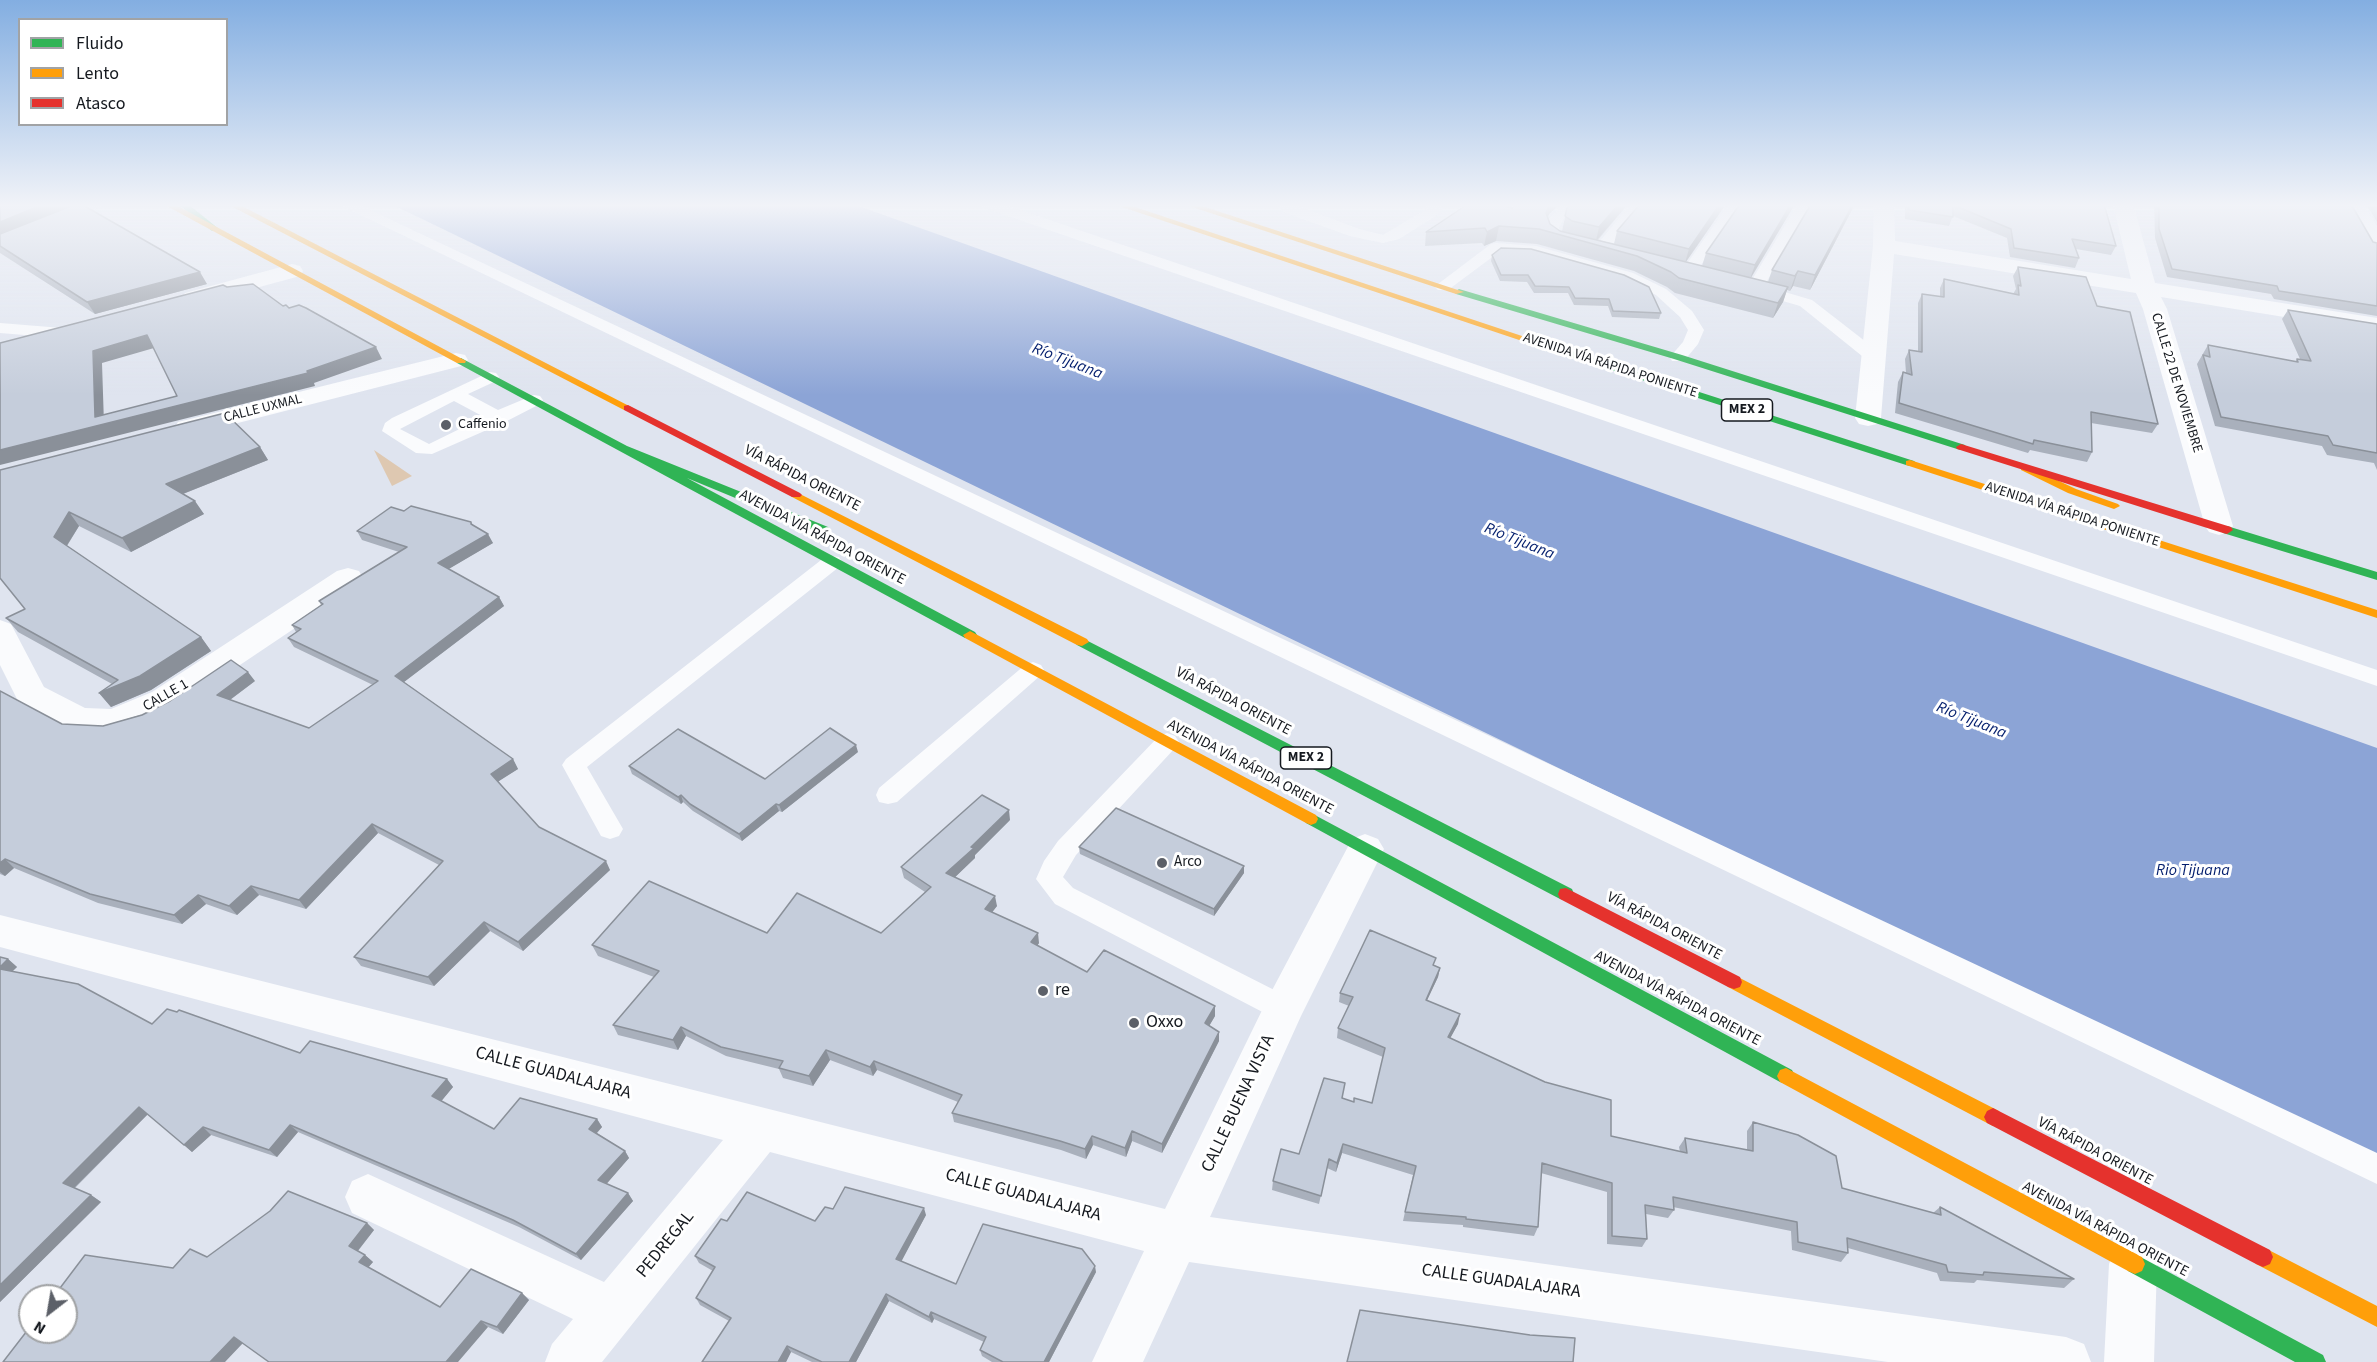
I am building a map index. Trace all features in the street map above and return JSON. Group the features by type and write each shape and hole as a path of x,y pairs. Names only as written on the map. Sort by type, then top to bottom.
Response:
{"main road":[{"name":"AVENIDA VÍA RÁPIDA ORIENTE","path":"286,268 2316,1362"},
{"name":"VÍA RÁPIDA ORIENTE","path":"355,268 1040,620 2377,1317"},
{"name":"AVENIDA VÍA RÁPIDA PONIENTE","path":"1308,268 2377,614"},
{"name":"AVENIDA VÍA RÁPIDA PONIENTE","path":"1382,268 1678,357 2025,468 2224,536 2377,576"},
{"path":"626,449 833,534"},
{"path":"2025,468 2072,491 2224,536"},
{"path":"876,552 1040,620"}],"street":[{"path":"1868,418 1882,268"},
{"path":"2018,268 2377,325"},
{"name":"CALLE 22 DE NOVIEMBRE","path":"2140,268 2145,288 2155,309 2224,536"},
{"path":"177,302 292,271"},
{"path":"0,349 85,327"},
{"name":"CALLE UXMAL","path":"159,435 456,360"},
{"name":"CALLE 1","path":"0,631 32,695 81,720 111,721 137,713 164,700 348,578"},
{"name":"CALLE BUENA VISTA","path":"1118,1362 1284,1009 1365,849"},
{"name":"CALLE GUADALAJARA","path":"0,931 1176,1236 2066,1362"},
{"name":"PEDREGAL","path":"570,1362 761,1128"},
{"path":"368,1197 612,1312"},
{"path":"2129,1362 2133,1263"}],"lane":[{"path":"479,268 2377,1169"},
{"path":"1173,268 2377,678"},
{"path":"1443,287 1469,268"},
{"path":"1598,268 1628,276 1661,292 1686,314 1696,330 1690,344 1678,357"},
{"path":"1689,272 1692,268"},
{"path":"1763,268 1750,287 1806,303 1873,356"},
{"path":"0,328 62,333"},
{"path":"490,377 398,422 391,427 391,431 422,449 432,449 534,400"},
{"path":"454,394 499,418"},
{"path":"610,829 574,765 832,562"},
{"path":"888,795 1033,670"},
{"path":"1167,742 1067,848 1053,868 1049,879 1064,896 1284,1009"}],"shaded area":[{"path":"374,450 412,476 392,486"}],"water":[{"name":"Rio Tijuana","path":"523,268 1031,268 2377,748 2377,1154 1751,861"}],"building":[{"path":"33,268 192,268 200,272 87,302"},
{"path":"1498,268 1597,268 1624,275 1649,287 1661,313 1613,311 1609,299 1575,298 1569,287 1535,286 1528,275 1501,275"},
{"path":"1662,268 1709,268 1788,287 1778,303 1679,278"},
{"path":"1773,268 1819,268 1815,275 1798,271 1795,276 1772,270"},
{"path":"2018,268 2086,277 2097,306 2130,312 2158,424 2091,412 2092,452 2034,440 2033,444 1899,403 1903,372 1912,375 1909,350 1922,352 1922,294 1944,297 1944,279 2019,295 2018,285 2021,286"},
{"path":"2377,268 2377,306 2279,291 2277,286 2172,269"},
{"path":"253,284 283,306 286,305 289,308 299,305 306,308 376,347 307,371 308,373 0,450 0,343 223,285 227,287","holes":["147,335 177,396 95,417 93,351"]},
{"path":"2288,310 2377,324 2377,453 2333,445 2328,436 2221,417 2203,355 2210,357 2208,345 2298,362 2297,359 2311,361"},
{"path":"225,413 260,447 166,484 195,501 122,538 69,512 54,537 201,637 140,676 99,693 118,680 6,618 25,609 0,578 0,470"},
{"path":"411,506 471,522 488,534 438,563 499,597 395,676 513,759 491,774 539,827 606,861 518,942 484,922 428,977 354,957 443,861 372,824 299,900 251,886 229,906 198,895 174,915 90,894 5,859 0,863 0,691 62,724 103,726 142,715 170,701 231,660 248,672 217,695 309,728 378,681 288,638 301,629 292,625 323,604 319,601 407,547 357,531 391,507 404,511"},
{"path":"830,728 856,745 739,834 690,804 681,795 678,797 629,766 678,729 765,779"},
{"path":"982,795 1009,810 971,847 974,848 946,873 995,896 985,909 1038,933 1031,942 1087,972 1104,950 1215,1006 1205,1023 1219,1032 1162,1144 1132,1131 1125,1148 1092,1136 1085,1149 952,1113 962,1095 874,1061 870,1067 826,1050 809,1076 779,1068 783,1061 721,1047 681,1027 673,1040 613,1025 659,971 592,945 649,881 767,933 797,893 881,933 931,887 901,867"},
{"name":"Arco","path":"1116,808 1244,866 1214,909 1079,847"},
{"path":"1370,930 1436,958 1433,965 1440,968 1426,1000 1460,1014 1448,1037 1545,1082 1611,1100 1611,1136 1687,1153 1685,1138 1753,1151 1753,1122 1798,1135 1836,1156 1842,1188 1941,1215 1940,1207 2074,1279 1984,1272 1983,1275 1948,1272 1946,1265 1847,1238 1848,1253 1798,1242 1797,1222 1673,1197 1674,1210 1645,1205 1647,1239 1612,1236 1612,1183 1542,1163 1538,1227 1466,1219 1466,1217 1405,1212 1416,1166 1343,1144 1337,1163 1329,1159 1321,1196 1273,1181 1281,1149 1299,1154 1324,1078 1345,1083 1342,1098 1354,1102 1354,1098 1372,1103 1385,1048 1338,1028 1353,997 1340,993"},
{"path":"0,957 8,959 0,967"},
{"path":"0,969 78,984 152,1024 167,1009 177,1012 179,1010 300,1053 310,1041 447,1079 432,1096 494,1129 520,1098 597,1119 589,1129 625,1151 598,1180 628,1193 576,1254 513,1220 290,1125 269,1150 203,1127 184,1145 139,1107 63,1183 91,1195 0,1285"},
{"path":"845,1187 924,1208 896,1259 956,1284 983,1224 1082,1249 1095,1266 1044,1362 1003,1362 980,1350 986,1337 931,1312 929,1317 886,1294 849,1362 822,1362 787,1346 778,1362 702,1362 731,1318 696,1298 715,1267 695,1256 721,1219 727,1221 747,1192 815,1221 825,1207 833,1209"},
{"path":"288,1191 367,1223 349,1246 365,1255 359,1262 440,1307 471,1269 522,1293 497,1327 481,1321 446,1362 269,1362 234,1337 210,1362 3,1362 18,1343 78,1344 78,1284 63,1284 85,1255 173,1268 190,1249 207,1257 270,1211"},
{"path":"1360,1310 1530,1335 1575,1338 1573,1362 1347,1362"}],"traffic: fast":[{"path":"1459,292 1678,357 1961,447"},
{"path":"1553,348 1910,463"},
{"path":"461,361 970,635"},
{"path":"626,449 824,530"},
{"path":"2227,530 2377,576"},
{"path":"1082,642 1566,894"},
{"path":"1311,819 1786,1076"},
{"path":"2135,1264 2316,1362"}],"traffic: slow":[{"path":"286,268 461,361"},
{"path":"355,268 628,408"},
{"path":"1309,268 1553,348"},
{"path":"1383,268 1459,292"},
{"path":"1910,463 2377,614"},
{"path":"2025,468 2072,491 2114,506"},
{"path":"796,495 1082,642"},
{"path":"970,635 1311,819"},
{"path":"1734,982 1993,1117"},
{"path":"1786,1076 2135,1264"},
{"path":"2263,1257 2377,1317"}],"traffic: jam":[{"path":"628,408 796,495"},
{"path":"1961,447 2227,530"},
{"path":"1566,894 1734,982"},
{"path":"1993,1117 2263,1257"}],"place":[{"name":"Caffenio","path":"446,425"},
{"name":"Arco","path":"1162,863"},
{"name":"re","path":"1043,991"},
{"name":"Oxxo","path":"1134,1023"}],"water label":[{"name":"Río Tijuana","path":"1067,362"},
{"name":"Río Tijuana","path":"1519,542"},
{"name":"Río Tijuana","path":"1971,721"}]}
